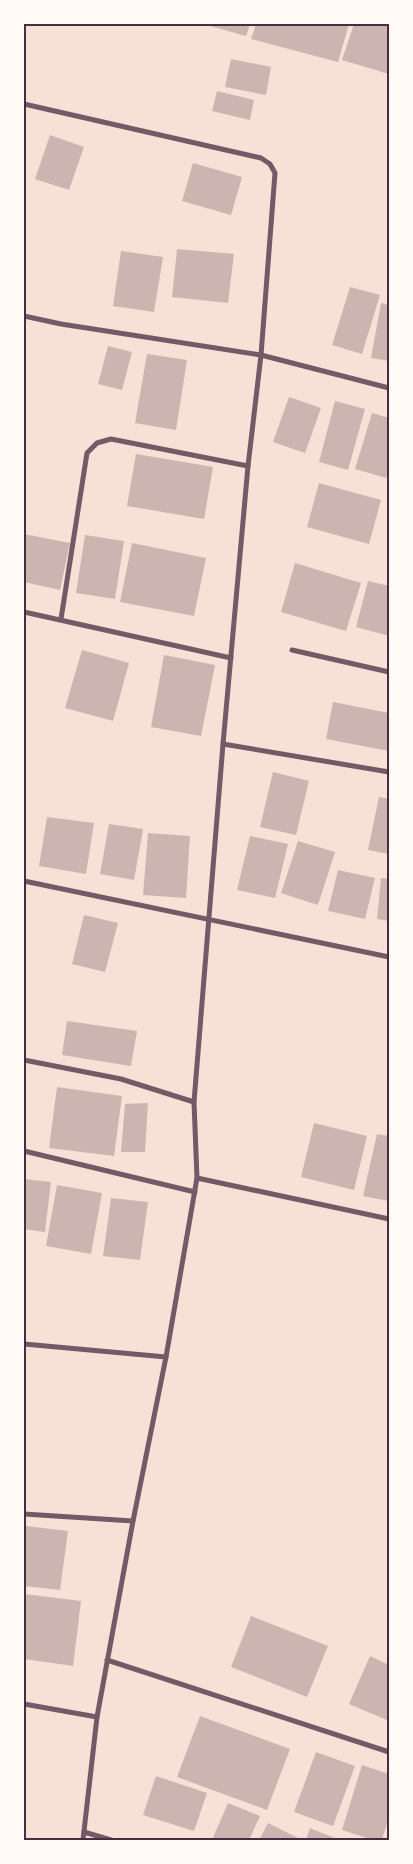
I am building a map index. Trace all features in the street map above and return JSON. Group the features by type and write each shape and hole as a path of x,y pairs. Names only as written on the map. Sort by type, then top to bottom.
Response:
{"street":[{"path":"24,104 261,158 270,164 275,173 261,355 248,466 223,744 194,1102 197,1178 166,1357 133,1521 97,1717 83,1840"},
{"path":"24,316 61,324 261,355 389,388"},
{"path":"61,619 87,453 97,443 111,439 248,466"},
{"path":"24,612 231,658"},
{"path":"292,650 389,672"},
{"path":"223,744 389,772"},
{"path":"24,881 389,957"},
{"path":"24,1060 120,1079 194,1102"},
{"path":"24,1151 195,1192"},
{"path":"197,1178 389,1219"},
{"path":"24,1344 166,1357"},
{"path":"24,1514 133,1521"},
{"path":"107,1660 389,1752"},
{"path":"24,1704 97,1717"},
{"path":"84,1832 111,1840"}],"building":[{"path":"203,24 250,24 246,36"},
{"path":"256,24 349,24 338,62 251,39"},
{"path":"354,24 389,24 389,74 342,60"},
{"path":"231,59 271,67 266,95 225,87"},
{"path":"217,91 254,100 250,120 212,111"},
{"path":"50,135 84,147 69,190 35,179"},
{"path":"193,163 242,177 231,215 182,201"},
{"path":"177,249 234,254 228,303 172,297"},
{"path":"121,251 163,257 154,312 113,306"},
{"path":"350,287 380,295 362,354 332,345"},
{"path":"381,303 389,305 389,361 371,358"},
{"path":"108,346 132,352 122,390 98,384"},
{"path":"147,354 187,360 176,430 135,423"},
{"path":"289,397 321,408 305,453 273,442"},
{"path":"335,401 365,409 348,470 319,462"},
{"path":"372,413 389,418 389,469 386,478 355,469"},
{"path":"136,454 213,467 204,519 127,506"},
{"path":"319,483 381,500 369,544 307,527"},
{"path":"24,534 70,543 60,590 24,582"},
{"path":"85,535 124,541 115,599 76,593"},
{"path":"132,543 206,558 194,616 120,602"},
{"path":"295,563 361,583 346,631 281,612"},
{"path":"368,581 389,586 389,636 356,627"},
{"path":"82,650 129,663 113,721 65,708"},
{"path":"164,655 215,665 201,736 151,727"},
{"path":"333,702 389,713 389,751 326,739"},
{"path":"273,772 309,781 296,835 260,827"},
{"path":"379,797 389,799 389,854 368,850"},
{"path":"47,817 94,823 86,874 39,866"},
{"path":"109,824 143,829 134,880 100,874"},
{"path":"148,833 190,836 186,898 143,895"},
{"path":"250,836 288,844 275,898 237,890"},
{"path":"298,841 335,852 318,905 281,893"},
{"path":"338,870 375,878 365,919 328,911"},
{"path":"381,878 389,879 389,921 377,919"},
{"path":"84,915 118,923 105,972 72,964"},
{"path":"67,1021 137,1031 131,1066 62,1055"},
{"path":"57,1087 122,1096 114,1156 49,1148"},
{"path":"148,1103 145,1152 121,1152 125,1104"},
{"path":"314,1123 367,1136 354,1190 301,1177"},
{"path":"377,1134 389,1136 389,1201 363,1196"},
{"path":"24,1179 51,1182 45,1232 24,1229"},
{"path":"57,1185 102,1193 91,1254 46,1246"},
{"path":"111,1198 148,1202 140,1260 103,1256"},
{"path":"26,1526 68,1531 60,1590 24,1586"},
{"path":"24,1594 81,1601 73,1666 24,1659"},
{"path":"251,1616 328,1646 307,1697 231,1667"},
{"path":"370,1656 389,1665 389,1721 349,1704"},
{"path":"200,1716 290,1749 267,1810 177,1777"},
{"path":"316,1752 355,1766 333,1826 294,1812"},
{"path":"362,1765 389,1774 389,1816 382,1840 373,1840 342,1830"},
{"path":"156,1776 207,1793 194,1831 143,1815"},
{"path":"228,1803 260,1816 249,1840 212,1840"},
{"path":"268,1823 302,1840 259,1840"},
{"path":"310,1828 337,1839 306,1840"}]}
